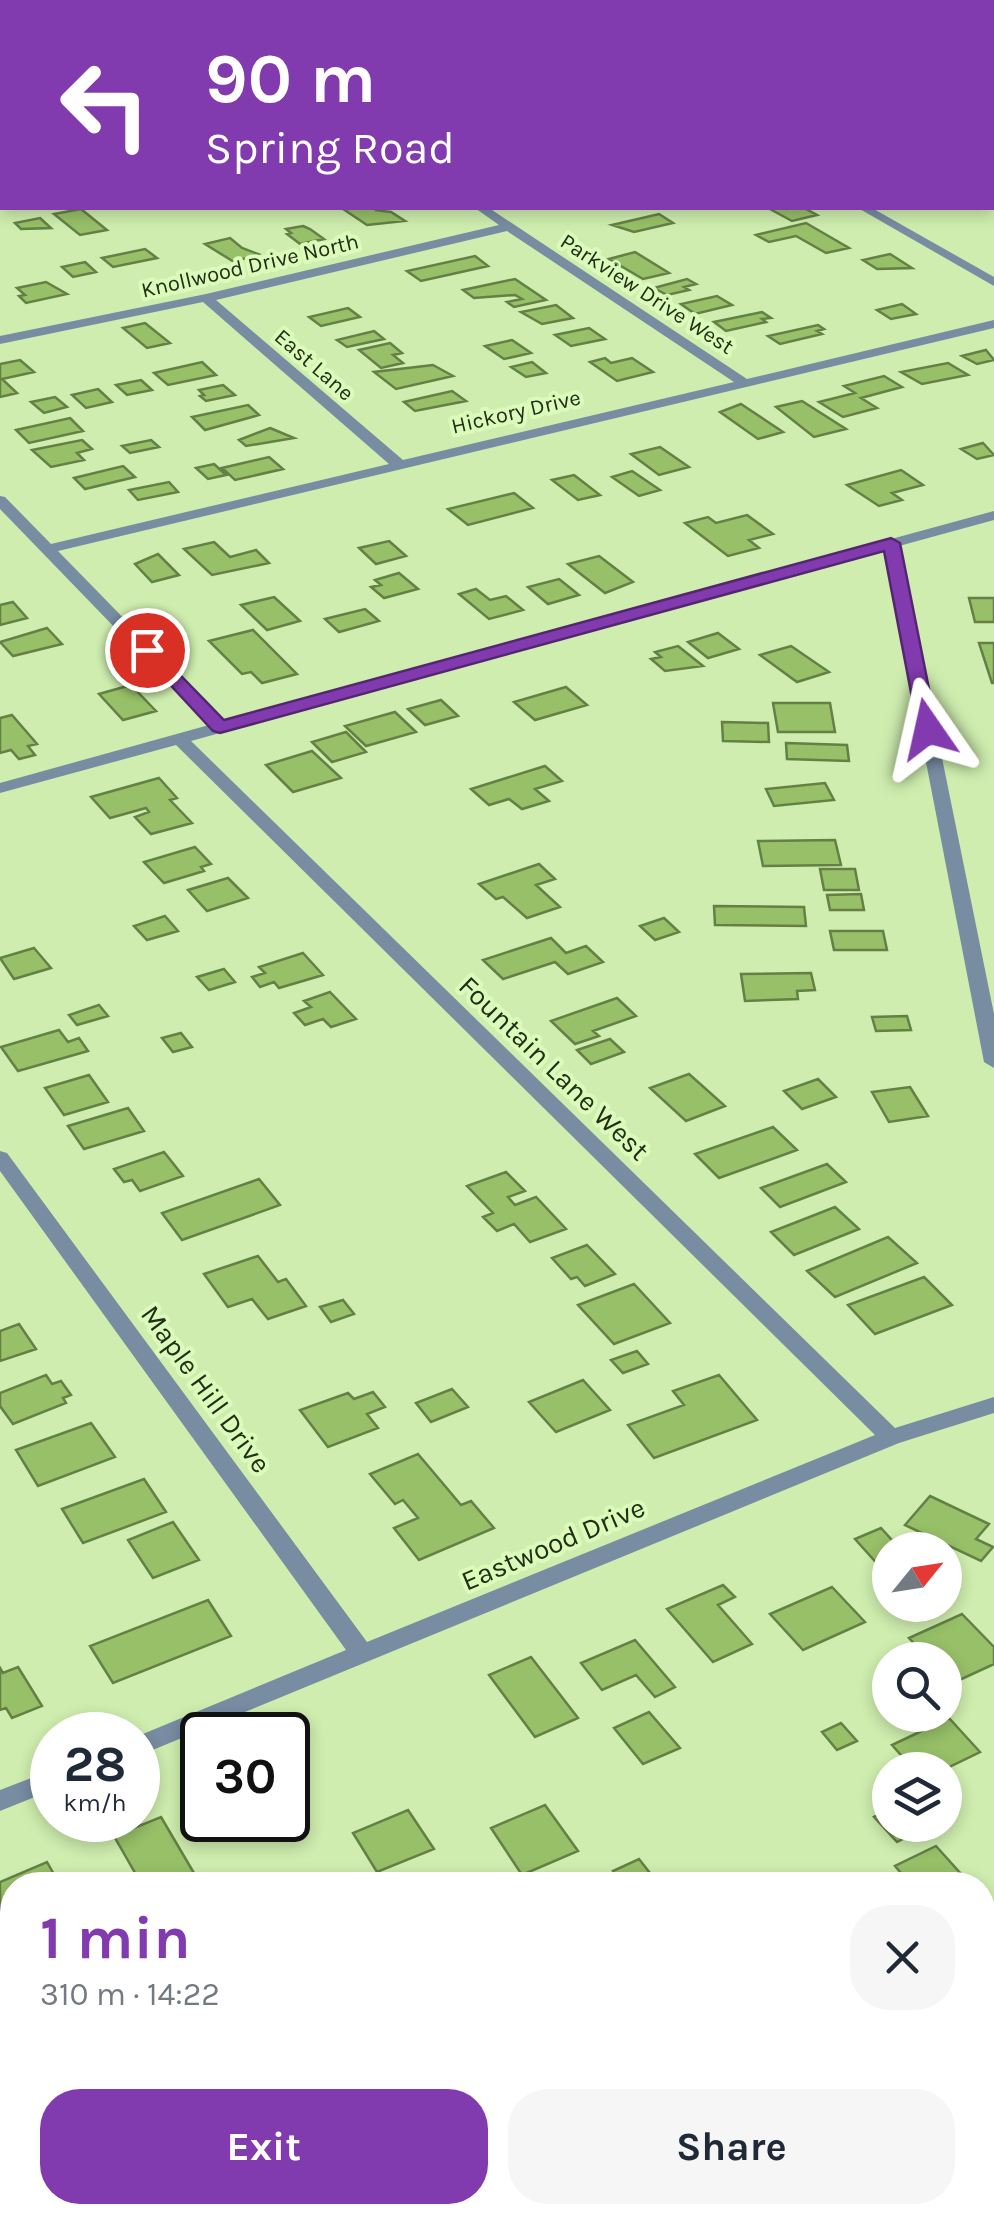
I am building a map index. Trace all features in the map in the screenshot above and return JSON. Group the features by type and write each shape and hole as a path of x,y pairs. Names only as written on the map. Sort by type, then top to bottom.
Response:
{"street":[{"name":"Parkview Drive West","path":"484,210 742,380"},
{"path":"868,210 994,282"},
{"name":"Knollwood Drive North","path":"0,340 206,298 508,226"},
{"name":"East Lane","path":"206,298 397,463"},
{"name":"Hickory Drive","path":"49,549 742,380 994,324"},
{"path":"0,500 220,727"},
{"path":"0,788 994,515"},
{"path":"891,543 994,1062"},
{"name":"Fountain Lane West","path":"178,738 891,1437"},
{"name":"Maple Hill Drive","path":"0,1157 363,1655"},
{"name":"Eastwood Drive","path":"160,1737 891,1437 994,1405"},
{"path":"0,1801 30,1789"}],"building":[{"path":"82,210 107,230 80,235 54,214"},
{"path":"344,210 391,212 405,221 367,225"},
{"path":"772,210 808,210 817,215 792,221"},
{"path":"659,214 673,223 634,232 612,225"},
{"path":"40,218 51,228 21,229 15,223"},
{"path":"806,223 849,248 826,253 796,236 769,242 756,235"},
{"path":"303,226 324,239 300,244 287,234 291,233 286,229"},
{"path":"230,238 258,254 234,262 205,244"},
{"path":"145,249 157,258 113,267 102,258"},
{"path":"635,252 669,273 643,279 609,259"},
{"path":"890,254 912,268 877,269 863,260"},
{"path":"475,256 488,266 421,281 407,271"},
{"path":"85,262 96,272 73,277 62,267"},
{"path":"515,279 546,300 514,307 507,302 522,299 515,295 474,298 463,290"},
{"path":"687,279 696,284 684,287 689,290 667,295 654,288"},
{"path":"46,282 67,294 26,303 19,296 25,295 17,288"},
{"path":"717,296 732,305 695,314 681,304"},
{"path":"902,304 916,314 891,319 877,310"},
{"path":"556,305 573,318 542,324 521,312"},
{"path":"348,308 360,317 321,326 309,317"},
{"path":"762,312 771,318 726,331 714,322"},
{"path":"145,323 170,343 147,348 123,328"},
{"path":"818,325 824,329 817,331 822,334 780,344 768,336"},
{"path":"589,328 605,339 571,346 555,335"},
{"path":"374,331 384,339 347,347 337,340"},
{"path":"512,340 531,353 504,359 485,346"},
{"path":"390,343 402,353 393,355 403,363 381,368 359,350"},
{"path":"986,350 994,360 977,364 962,356"},
{"path":"605,358 611,363 632,358 653,372 617,381 590,362"},
{"path":"20,360 34,372 2,379 17,393 0,397 0,364"},
{"path":"202,362 216,375 168,385 154,373"},
{"path":"532,362 546,373 526,377 511,367"},
{"path":"948,363 968,375 922,384 901,372"},
{"path":"433,365 453,376 396,389 374,372"},
{"path":"884,376 902,387 861,398 877,408 843,417 819,402 855,393 844,386"},
{"path":"141,380 152,390 127,395 116,385"},
{"path":"223,385 235,395 206,401 200,396 204,395 199,390"},
{"path":"98,389 112,402 86,408 72,395"},
{"path":"452,391 466,401 415,411 404,402"},
{"path":"55,397 67,407 44,413 31,402"},
{"path":"802,401 846,429 814,437 776,407"},
{"path":"741,404 783,432 758,439 720,412"},
{"path":"248,405 259,415 205,430 192,417"},
{"path":"70,418 83,431 29,443 16,430"},
{"path":"270,428 294,438 246,446 239,440"},
{"path":"82,440 92,449 77,453 84,460 51,467 32,450"},
{"path":"151,440 159,447 130,453 122,446"},
{"path":"983,443 994,455 977,459 961,449"},
{"path":"660,447 689,467 659,475 631,454"},
{"path":"269,457 283,469 235,480 222,468"},
{"path":"214,464 226,475 208,479 196,468"},
{"path":"123,466 135,477 85,489 74,478"},
{"path":"901,470 923,485 892,493 902,500 879,506 847,485"},
{"path":"632,471 660,490 639,496 612,477"},
{"path":"574,475 600,495 578,500 552,480"},
{"path":"169,482 178,492 138,500 129,490"},
{"path":"514,493 533,508 468,525 448,509"},
{"path":"747,515 773,534 749,540 759,548 728,556 685,523 708,517 716,523"},
{"path":"389,541 406,556 376,564 359,548"},
{"path":"214,542 230,557 256,550 269,563 212,575 184,549"},
{"path":"158,554 179,575 152,582 135,564"},
{"path":"599,556 633,582 605,593 568,564"},
{"path":"399,573 418,589 384,598 371,587 381,585 375,580"},
{"path":"559,579 579,595 548,604 528,587"},
{"path":"476,589 490,600 506,596 523,610 489,619 459,594"},
{"path":"274,597 300,621 267,630 241,605"},
{"path":"969,598 994,598 994,622 975,622"},
{"path":"13,602 27,618 0,625 0,605"},
{"path":"365,609 379,621 339,632 325,619"},
{"path":"47,628 62,644 13,656 0,642"},
{"path":"253,630 297,674 262,683 251,672 242,674 209,641"},
{"path":"718,633 739,649 708,658 688,642"},
{"path":"979,643 994,643 994,683 992,683"},
{"path":"678,646 703,666 665,671 651,659 661,657 655,652"},
{"path":"791,646 829,672 797,682 760,655"},
{"path":"131,685 156,711 123,720 99,694"},
{"path":"566,687 587,705 535,720 514,702"},
{"path":"441,700 458,716 425,725 408,709"},
{"path":"773,703 830,703 835,732 778,732"},
{"path":"395,712 416,732 366,746 345,726"},
{"path":"12,715 37,744 28,746 35,755 19,759 11,750 0,753 0,718"},
{"path":"722,722 768,723 769,742 723,741"},
{"path":"346,732 366,752 332,762 312,742"},
{"path":"786,743 847,745 849,761 787,759"},
{"path":"312,751 341,778 293,792 266,765"},
{"path":"545,766 562,781 535,789 549,801 522,809 509,799 489,805 471,789"},
{"path":"159,778 177,798 170,800 192,823 151,834 135,817 149,812 146,808 110,818 91,797"},
{"path":"825,783 834,800 774,806 766,789"},
{"path":"835,840 841,865 763,866 758,841"},
{"path":"195,847 211,864 201,867 204,871 164,883 144,862"},
{"path":"539,864 555,879 536,885 560,907 527,918 503,897 496,899 479,884"},
{"path":"820,869 855,869 859,890 824,890"},
{"path":"228,878 248,898 207,911 188,890"},
{"path":"861,894 864,910 830,910 827,895"},
{"path":"714,906 804,907 806,926 715,925"},
{"path":"165,916 178,931 147,940 134,926"},
{"path":"664,918 679,932 655,940 640,926"},
{"path":"830,931 883,931 887,950 834,950"},
{"path":"551,938 566,953 586,946 603,962 568,974 555,962 503,979 483,960"},
{"path":"34,948 51,968 14,979 0,958"},
{"path":"303,953 323,975 279,988 274,982 260,987 252,977 265,973 259,967"},
{"path":"224,969 235,982 209,990 197,977"},
{"path":"811,973 815,990 797,991 798,999 745,1001 741,974"},
{"path":"330,992 356,1019 331,1027 323,1019 305,1025 294,1013 311,1007 304,1001"},
{"path":"617,998 636,1016 593,1031 599,1036 575,1044 551,1021"},
{"path":"99,1005 108,1016 77,1025 69,1015"},
{"path":"907,1016 911,1030 876,1031 872,1017"},
{"path":"59,1030 68,1042 79,1038 88,1051 18,1071 1,1047"},
{"path":"181,1033 192,1047 173,1052 162,1038"},
{"path":"610,1039 624,1052 591,1064 577,1050"},
{"path":"689,1074 725,1106 686,1121 650,1088"},
{"path":"89,1075 108,1102 64,1115 45,1088"},
{"path":"818,1079 836,1097 802,1109 784,1091"},
{"path":"910,1087 928,1116 889,1122 872,1092"},
{"path":"128,1108 144,1131 84,1149 68,1126"},
{"path":"773,1127 797,1150 719,1178 695,1154"},
{"path":"164,1152 183,1176 140,1191 132,1180 124,1182 114,1169"},
{"path":"827,1164 846,1182 780,1207 761,1188"},
{"path":"506,1172 525,1191 508,1197 515,1205 536,1197 566,1229 530,1242 514,1224 497,1231 483,1217 493,1213 467,1186"},
{"path":"259,1179 280,1205 182,1240 162,1213"},
{"path":"835,1207 859,1229 794,1255 771,1232"},
{"path":"888,1237 917,1263 835,1297 807,1271"},
{"path":"587,1245 615,1274 585,1286 577,1277 571,1279 552,1258"},
{"path":"258,1256 278,1282 286,1279 306,1306 268,1319 252,1299 228,1307 204,1274"},
{"path":"924,1277 952,1305 875,1334 848,1305"},
{"path":"634,1284 670,1323 614,1344 578,1305"},
{"path":"343,1300 354,1314 331,1322 320,1307"},
{"path":"19,1324 36,1349 0,1361 0,1331"},
{"path":"637,1351 648,1364 623,1373 611,1360"},
{"path":"46,1375 52,1384 61,1381 71,1395 63,1398 66,1403 13,1424 0,1406 0,1393"},
{"path":"719,1375 757,1420 654,1458 628,1425 684,1405 673,1391"},
{"path":"583,1380 610,1410 556,1432 529,1402"},
{"path":"452,1389 468,1407 431,1422 416,1403"},
{"path":"373,1392 385,1407 367,1414 378,1428 328,1447 300,1410 348,1393 354,1399"},
{"path":"91,1423 115,1457 38,1486 16,1450"},
{"path":"418,1454 461,1505 471,1501 494,1528 419,1560 394,1528 418,1518 403,1500 395,1504 370,1474"},
{"path":"144,1479 166,1512 83,1543 62,1509"},
{"path":"930,1496 989,1524 976,1539 993,1547 981,1561 962,1552 962,1532 920,1532 905,1525"},
{"path":"173,1522 199,1560 153,1578 128,1540"},
{"path":"881,1528 885,1532 872,1532 872,1558 855,1539"},
{"path":"723,1585 735,1597 718,1605 752,1644 713,1662 667,1609"},
{"path":"832,1587 865,1622 803,1650 770,1614"},
{"path":"208,1600 231,1636 113,1683 90,1646"},
{"path":"962,1614 994,1647 994,1664 962,1679 962,1642 913,1642 909,1638 944,1622 962,1622"},
{"path":"635,1640 675,1687 655,1697 636,1675 602,1690 581,1663"},
{"path":"531,1657 578,1718 535,1737 489,1675"},
{"path":"18,1667 42,1706 12,1718 6,1708 0,1710 0,1668 3,1673"},
{"path":"649,1712 680,1748 643,1764 614,1728"},
{"path":"841,1723 857,1741 837,1750 822,1732"},
{"path":"919,1732 962,1732 980,1752 962,1761 962,1752 898,1752 892,1745"},
{"path":"545,1805 578,1851 529,1872 520,1872 491,1828"},
{"path":"408,1810 434,1849 377,1872 353,1833"},
{"path":"161,1817 193,1872 135,1872 117,1842 160,1842"},
{"path":"936,1846 959,1872 900,1872 895,1866"},
{"path":"639,1859 649,1872 614,1872"},
{"path":"47,1862 53,1872 24,1872"}],"route":[{"path":"147,650 220,727 891,543 928,729"}]}
